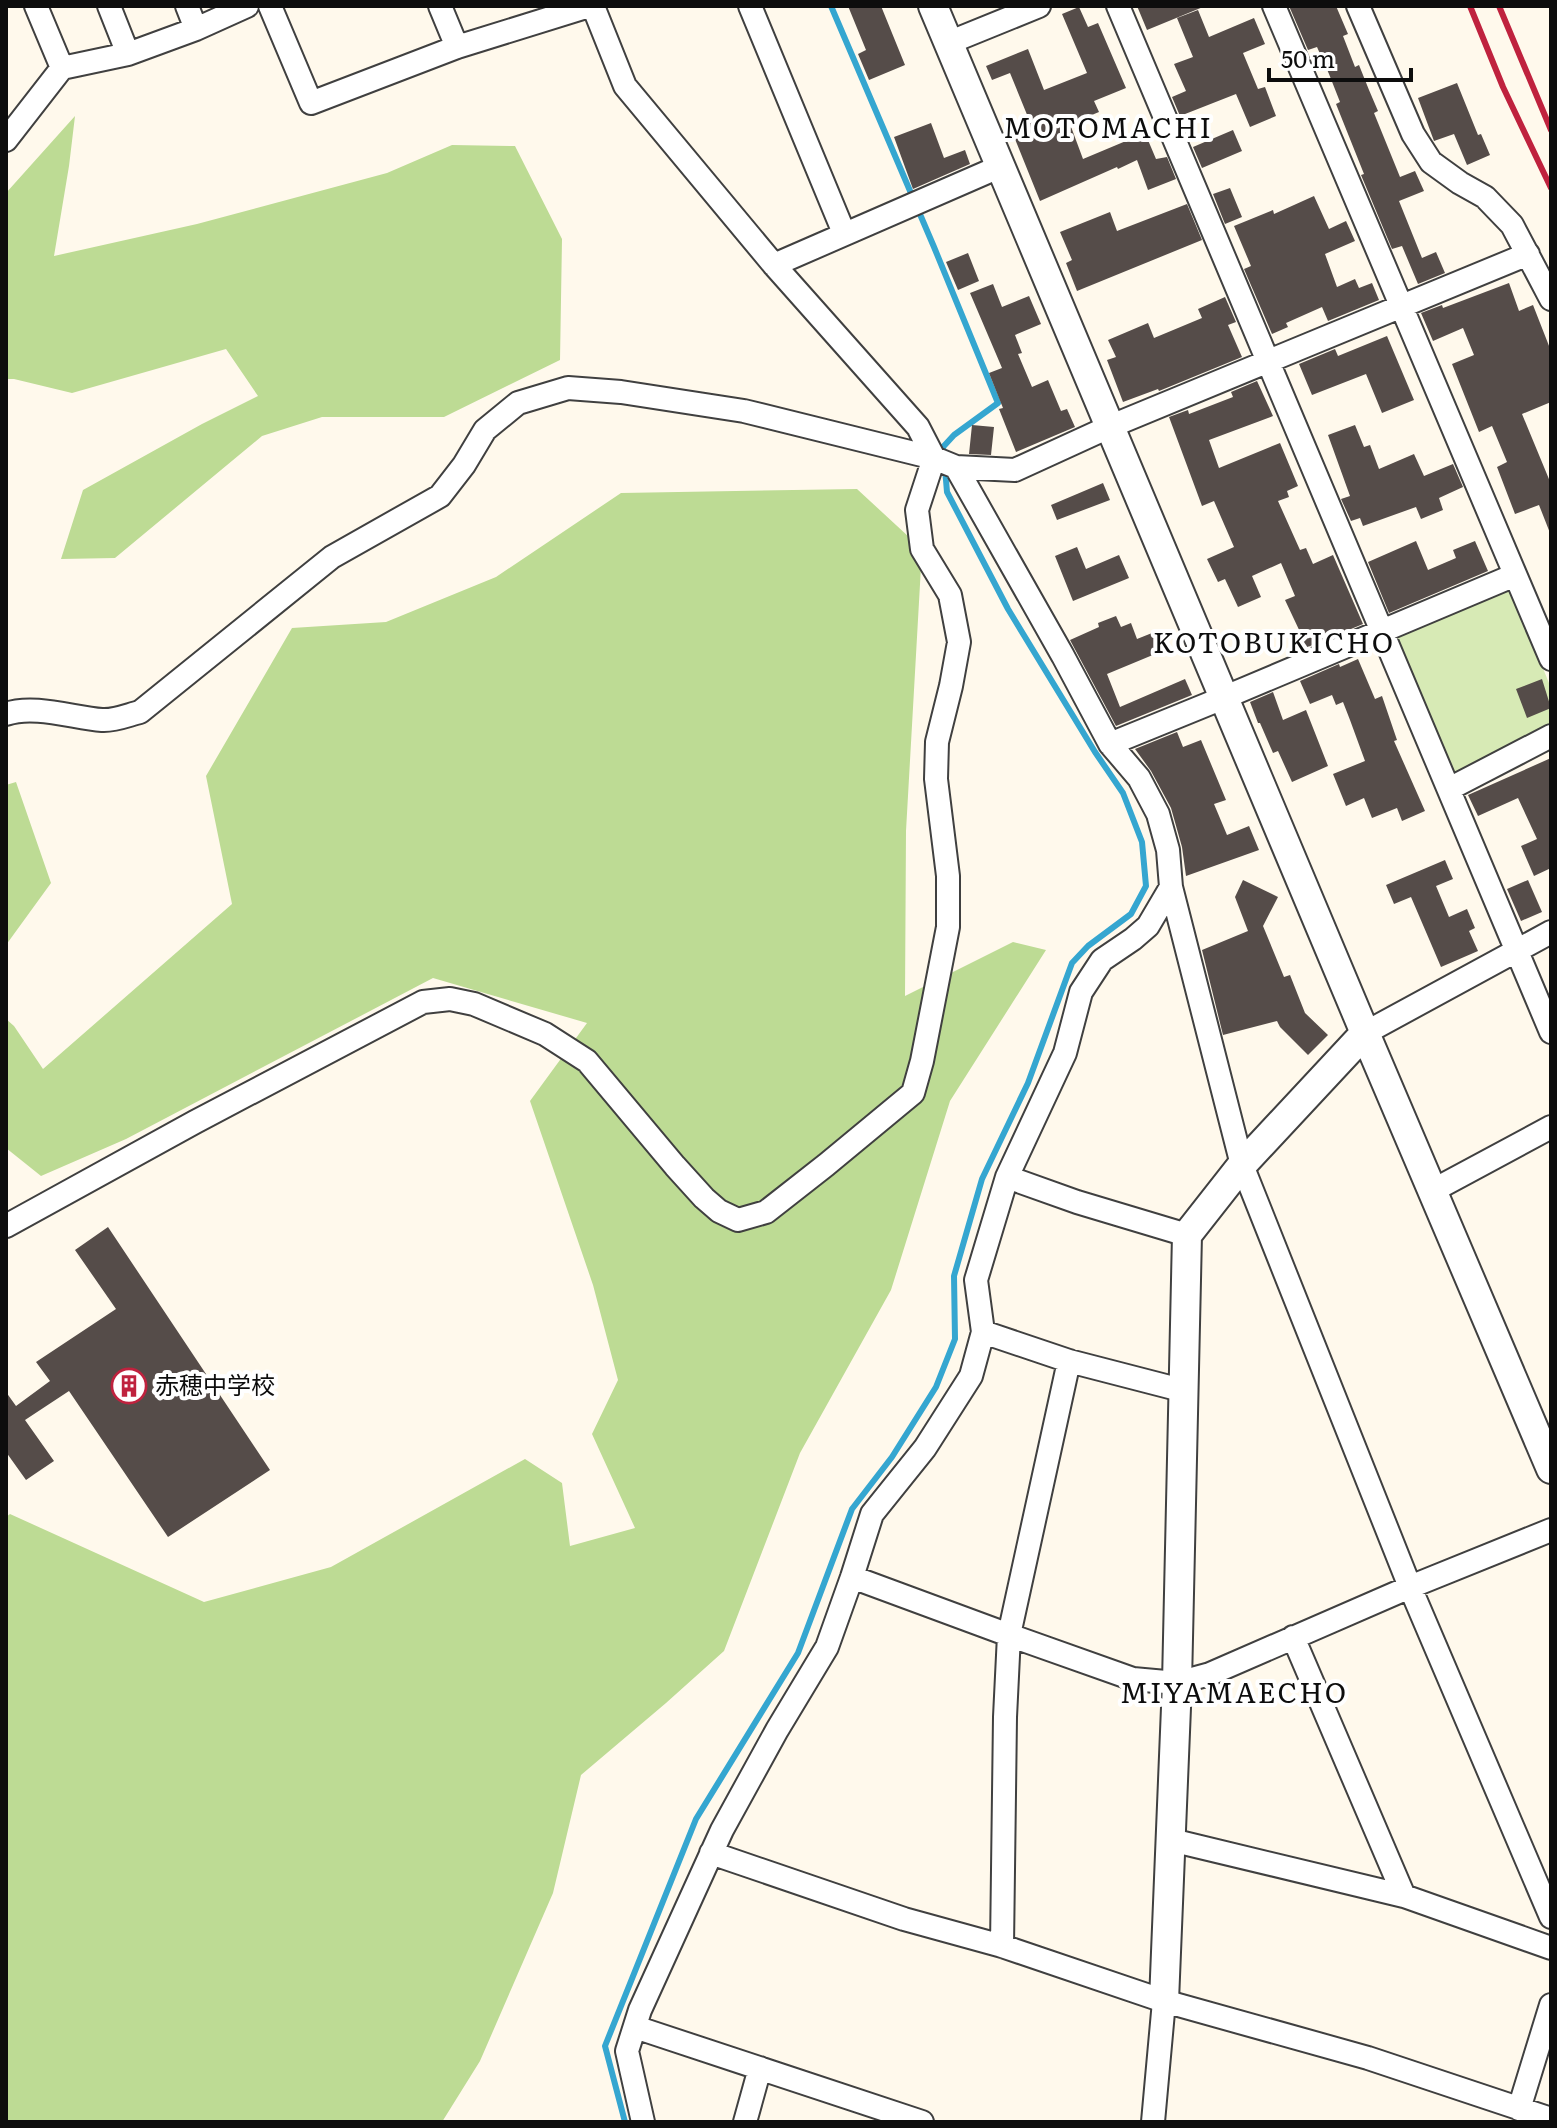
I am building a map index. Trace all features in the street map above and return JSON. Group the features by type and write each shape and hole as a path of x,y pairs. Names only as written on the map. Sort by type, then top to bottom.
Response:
{"street":[{"path":"36,6 62,68"},
{"path":"109,6 128,54"},
{"path":"187,6 196,29"},
{"path":"10,135 62,68 128,54 247,6"},
{"path":"6,1226 423,1002 450,999 474,1004 545,1034 587,1061 704,1198 719,1211 738,1220 766,1212 913,1093 922,1061 948,927 948,876 936,779 937,742 959,642 950,595 922,549 917,510 934,458 918,427 774,265 625,86 591,6 457,47 311,103 270,6"},
{"path":"440,6 457,47"},
{"path":"750,6 844,233"},
{"path":"933,6 1551,1469"},
{"path":"948,43 1039,6"},
{"path":"1118,6 1551,1032"},
{"path":"1274,6 1551,659"},
{"path":"1358,6 1413,134 1431,162 1485,197 1512,225 1551,299"},
{"path":"6,108 10,135"},
{"path":"774,265 999,167"},
{"path":"6,714 53,713 106,721 140,712 332,557 440,496 485,430 518,403 568,388 621,392 744,411 934,458 956,467 1015,470 1268,360 1528,254"},
{"path":"956,467 1110,744 1139,778 1158,814 1168,850 1171,887 1242,1165 1410,1587 1551,1917"},
{"path":"1110,744 1515,575"},
{"path":"1449,789 1551,736"},
{"path":"643,2122 627,2051 640,2010 722,1830 827,1647 872,1514 925,1448 971,1376 983,1332 976,1280 1007,1177 1065,1053 1081,992 1102,960 1148,926 1171,887"},
{"path":"1153,2122 1164,2001 1171,1840 1187,1235 1242,1165 1365,1033 1551,932"},
{"path":"1432,1191 1551,1127"},
{"path":"1007,1177 1187,1235"},
{"path":"983,1332 1069,1361 1185,1391"},
{"path":"1002,1946 1009,1635 1069,1361"},
{"path":"852,1577 1133,1679 1177,1683 1210,1674 1551,1530"},
{"path":"1293,1637 1404,1896"},
{"path":"1171,1840 1404,1896 1551,1948"},
{"path":"711,1853 904,1919 1002,1946 1164,2001 1368,2058 1544,2119"},
{"path":"1519,2109 1551,2005"},
{"path":"635,2027 922,2122"},
{"path":"745,2122 760,2068"}],"green space":[{"path":"75,116 54,256 197,224 387,173 452,145 515,146 562,239 560,360 444,417 322,417 262,436 115,558 61,559 83,490 258,396 226,349 72,393 6,379 6,193"},
{"path":"857,489 922,549 906,831 905,996 1013,942 1046,950 950,1101 891,1290 800,1453 724,1651 581,1775 553,1893 480,2061 442,2122 6,2122 6,1517 10,1514 204,1602 331,1567 525,1459 562,1483 570,1546 635,1528 592,1434 618,1380 593,1285 530,1101 587,1023 433,978 126,1139 41,1176 6,1148 6,1019 43,1069 232,904 206,776 292,628 386,622 496,577 621,493"},
{"path":"1504,587 1512,592 1551,688 1551,727 1461,774 1450,772 1395,644 1400,633"},
{"path":"16,782 51,883 6,945 6,785"}],"building":[{"path":"848,6 881,6 905,65 869,80 858,54 866,50"},
{"path":"1137,6 1203,6 1203,7 1147,30"},
{"path":"1289,6 1336,6 1348,34 1343,36 1378,111 1374,113 1400,177 1415,171 1424,191 1399,201 1422,258 1436,252 1445,273 1418,284 1402,246 1392,249 1361,175 1364,174 1336,104 1340,102 1329,74 1317,47 1308,50"},
{"path":"1079,7 1088,27 1098,23 1126,88 1094,101 1099,112 1070,124 1083,159 1145,133 1156,159 1167,157 1176,179 1148,190 1137,160 1040,201 1011,129 1030,122 1010,73 992,80 986,66 1028,49 1044,90 1087,73 1062,14"},
{"path":"1198,10 1209,37 1254,18 1265,44 1243,53 1258,89 1265,87 1276,116 1250,127 1236,94 1180,116 1172,97 1186,91 1174,64 1193,57 1177,18"},
{"path":"1457,83 1478,135 1481,134 1490,155 1467,165 1454,134 1434,141 1418,98"},
{"path":"931,123 944,158 965,150 970,164 913,189 894,137"},
{"path":"1233,130 1242,151 1202,168 1193,147"},
{"path":"1230,188 1242,217 1225,224 1213,194"},
{"path":"1314,196 1329,229 1346,221 1355,241 1325,254 1337,287 1355,279 1359,288 1372,283 1379,300 1328,321 1322,307 1286,323 1288,327 1272,334 1244,269 1251,266 1234,226 1273,210 1274,214"},
{"path":"1187,204 1202,240 1077,291 1066,263 1072,260 1060,232 1110,212 1117,231"},
{"path":"968,253 979,281 958,290 946,262"},
{"path":"1509,283 1519,311 1533,305 1551,351 1551,402 1522,414 1551,484 1550,533 1539,505 1515,514 1497,467 1507,462 1492,426 1479,432 1452,364 1474,355 1463,328 1433,341 1421,313"},
{"path":"993,284 1002,307 1029,296 1041,324 1015,335 1022,353 1018,354 1032,387 1048,380 1061,411 1067,409 1075,427 1016,452 989,373 1002,368 970,293"},
{"path":"1225,297 1236,322 1228,325 1242,357 1159,391 1123,402 1107,360 1116,357 1108,340 1148,323 1154,338 1202,318 1198,309"},
{"path":"1387,336 1414,400 1382,413 1366,374 1312,395 1299,364 1335,349 1338,356"},
{"path":"1257,381 1273,416 1209,440 1219,468 1280,443 1298,486 1287,491 1289,497 1278,501 1300,550 1306,548 1313,564 1333,555 1363,624 1303,649 1297,636 1301,634 1285,600 1295,596 1281,563 1252,576 1261,597 1238,607 1225,579 1218,582 1207,559 1234,547 1214,501 1202,506 1169,417 1188,410 1189,414 1233,397 1231,392"},
{"path":"972,425 994,427 991,455 969,454"},
{"path":"1355,425 1364,447 1370,445 1379,469 1414,454 1424,476 1453,464 1463,487 1439,498 1443,510 1421,519 1416,507 1363,526 1360,518 1351,521 1341,499 1350,496 1328,435"},
{"path":"1103,483 1110,500 1057,520 1051,505"},
{"path":"1416,541 1428,570 1456,558 1453,550 1475,541 1488,571 1389,613 1368,562"},
{"path":"1077,547 1086,569 1119,555 1129,578 1073,601 1055,556"},
{"path":"1116,616 1121,627 1131,623 1137,639 1152,633 1160,652 1107,674 1120,707 1185,679 1192,695 1116,726 1070,640"},
{"path":"1358,659 1375,699 1382,696 1397,740 1394,741 1425,811 1402,821 1397,808 1372,818 1364,798 1346,806 1333,774 1365,761 1350,720 1343,702 1336,705 1332,695 1310,704 1300,681"},
{"path":"1542,679 1551,708 1527,718 1516,689"},
{"path":"1273,692 1283,720 1306,710 1328,766 1292,782 1278,751 1273,753 1250,702"},
{"path":"1177,732 1183,747 1201,740 1226,800 1214,804 1227,835 1249,826 1259,850 1186,876 1171,808 1135,749"},
{"path":"1551,758 1551,868 1534,876 1521,846 1537,839 1518,798 1478,816 1468,795"},
{"path":"1445,860 1453,879 1436,886 1449,917 1467,909 1475,928 1469,931 1478,951 1441,967 1411,897 1394,904 1386,885"},
{"path":"1243,880 1278,897 1263,926 1284,977 1290,975 1305,1013 1328,1035 1308,1055 1277,1021 1223,1035 1202,950 1248,931 1235,897"},
{"path":"1528,880 1542,912 1521,921 1507,889"},
{"name":"赤穂中学校","path":"108,1227 270,1470 168,1537 69,1391 25,1420 54,1461 26,1480 6,1452 6,1392 16,1406 50,1381 36,1362 116,1309 75,1250"}],"waterway":[{"path":"831,6 998,403 954,435 943,447 944,457"},
{"path":"625,2122 605,2046 696,1819 798,1653 852,1509 892,1457 936,1387 955,1339 954,1276 982,1179 1028,1083 1072,963 1088,946 1131,914 1146,886 1142,842 1123,793 1008,609 947,492 945,468"}],"railway":[{"path":"1470,6 1503,87 1551,188"},
{"path":"1499,6 1551,130"}],"place":[{"name":"赤穂中学校","path":"129,1386"}],"district":[{"name":"MOTOMACHI","path":"1108,128"},
{"name":"KOTOBUKICHO","path":"1274,643"},
{"name":"MIYAMAECHO","path":"1234,1693"}]}
